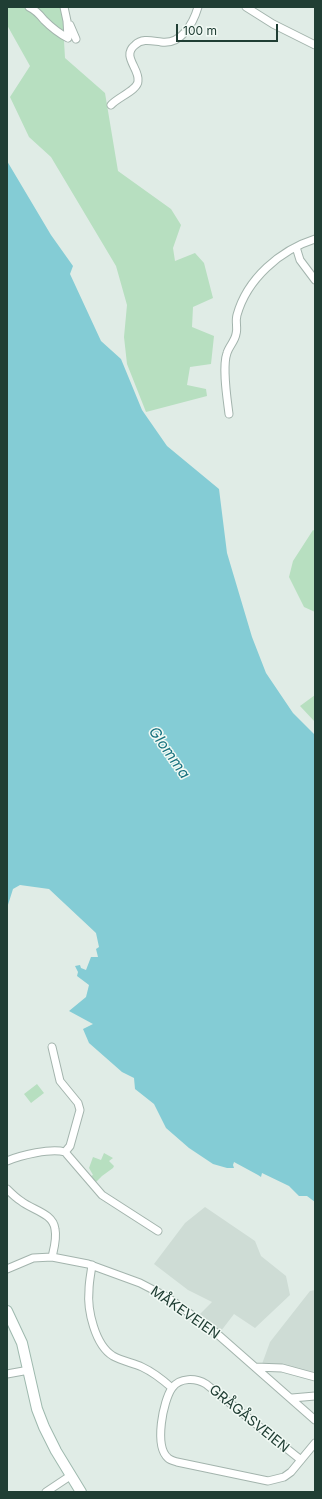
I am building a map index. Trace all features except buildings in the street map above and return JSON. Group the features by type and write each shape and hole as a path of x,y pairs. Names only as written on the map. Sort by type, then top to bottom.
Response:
{"main road":[{"path":"7,1311 22,1343 37,1409 49,1438 70,1476 81,1492"}],"street":[{"path":"29,7 36,11 46,22 62,35 68,38 67,17"},
{"path":"64,7 76,39"},
{"path":"111,105 120,97 133,90 138,84 138,76 130,57 132,47 136,43 142,41 169,42 178,39 184,34 192,22 198,7"},
{"path":"246,7 274,24 315,45"},
{"path":"229,414 225,364 227,351 237,332 237,316 241,304 253,283 278,258 296,247 315,239"},
{"path":"296,247 300,260 315,280"},
{"path":"52,1047 60,1081 78,1103 80,1110 70,1146 65,1152"},
{"path":"7,1161 22,1155 60,1150 65,1152 102,1195 158,1230"},
{"path":"7,1189 20,1201 42,1213 51,1220 55,1228 56,1237 52,1257"},
{"name":"MÅKEVEIEN","path":"7,1269 32,1258 52,1257 92,1265 140,1283 167,1297 215,1332 292,1398 315,1420"},
{"path":"92,1265 88,1291 90,1310 96,1332 103,1347 109,1354 116,1358 151,1372 172,1388 162,1419 160,1434 162,1447 168,1458 188,1465 268,1481 284,1477 291,1472 315,1443"},
{"path":"256,1367 282,1368 315,1377"},
{"path":"7,1374 29,1370"},
{"name":"GRÅGÅSVEIEN","path":"172,1388 178,1383 186,1380 197,1380 206,1384 301,1460"},
{"path":"292,1398 315,1396"},
{"path":"46,1492 70,1476"}],"shaded area":[{"path":"205,1207 255,1241 261,1256 286,1276 290,1295 255,1328 234,1314 221,1331 200,1314 212,1302 188,1290 154,1264 185,1223"},
{"path":"315,1290 315,1374 262,1364 270,1342 310,1291"}],"green space":[{"path":"7,7 62,7 65,58 105,93 118,171 171,209 181,225 173,248 175,261 195,253 204,263 213,298 193,307 192,327 214,336 211,364 190,367 187,385 206,389 207,396 146,412 127,364 124,337 127,305 116,266 51,157 29,137 10,97 30,66 7,25"},
{"path":"313,530 315,531 315,612 304,607 289,577 293,561"},
{"path":"315,695 315,722 300,706"},
{"path":"37,1084 44,1093 31,1103 24,1094"},
{"path":"104,1153 113,1158 109,1161 114,1166 96,1182 91,1176 93,1175 89,1168 93,1157 101,1160"}],"water":[{"name":"Glomma","path":"7,161 51,235 73,266 70,274 101,341 121,359 142,410 167,446 219,489 227,553 252,637 266,673 293,713 315,735 315,1202 307,1196 299,1196 289,1186 262,1173 261,1177 234,1162 234,1168 227,1168 213,1164 189,1148 166,1128 154,1104 135,1089 134,1078 122,1072 89,1043 83,1029 93,1024 69,1011 86,997 89,985 77,976 78,972 75,966 80,965 81,968 86,970 91,957 98,957 96,949 99,947 96,933 49,889 20,885 13,889 7,908"}]}
